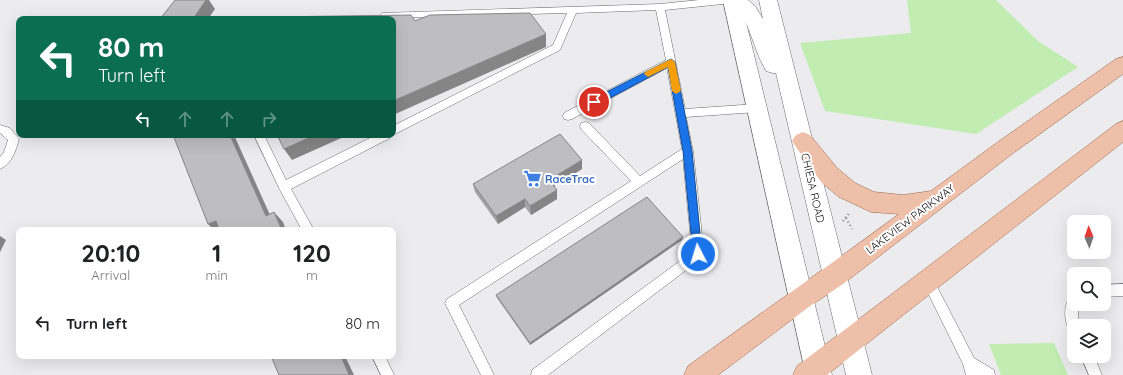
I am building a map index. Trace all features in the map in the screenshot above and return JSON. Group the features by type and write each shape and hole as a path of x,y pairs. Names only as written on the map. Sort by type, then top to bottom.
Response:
{"main road":[{"path":"732,0 744,6 758,26 769,58 791,94"},
{"path":"732,0 801,298 814,372 850,342 1123,130"},
{"name":"CHIESA ROAD","path":"768,0 859,375"},
{"name":"LAKEVIEW PARKWAY","path":"697,375 801,298 834,276 1005,148 1123,64"},
{"path":"802,141 829,175 847,190 871,202 903,205 937,199"}],"lane":[{"path":"375,16 660,7 732,0"},
{"path":"537,375 698,254 688,151 660,7"},
{"path":"396,129 557,47 573,9"},
{"path":"568,116 671,62"},
{"path":"681,113 757,108"},
{"path":"585,126 639,182"},
{"path":"0,129 6,131 14,139 9,154 0,164"},
{"path":"260,138 284,187 306,227"},
{"path":"284,187 380,138"},
{"path":"488,375 451,303 688,151"},
{"path":"928,281 971,369 989,375"},
{"path":"1111,291 1123,290"},
{"path":"380,359 388,375"},
{"path":"1090,363 1096,375"}],"path":[{"path":"846,218 852,229"}],"green space":[{"path":"907,0 996,0 1038,41 1078,67 976,134 825,111 800,43 911,33"},
{"path":"1054,343 1068,375 1001,375 989,344"}],"building":[{"path":"175,0 206,0 195,16 162,16"},
{"path":"530,13 546,34 396,100 396,16 338,16 411,15 415,21 430,15"},
{"name":"RaceTrac","path":"560,134 582,160 549,180 557,190 530,206 525,199 496,216 473,184"},
{"path":"174,138 231,138 266,216 274,212 281,227 218,227 216,221 208,224"},
{"path":"278,138 308,138 284,149"},
{"path":"647,197 683,237 530,343 496,295"},
{"path":"272,359 342,359 349,375 279,375"}],"slow traffic":[{"path":"648,74 671,62 676,91"}],"place":[{"name":"RaceTrac","path":"532,179"}],"route":[{"path":"594,102 671,62 688,151 698,254"}]}
